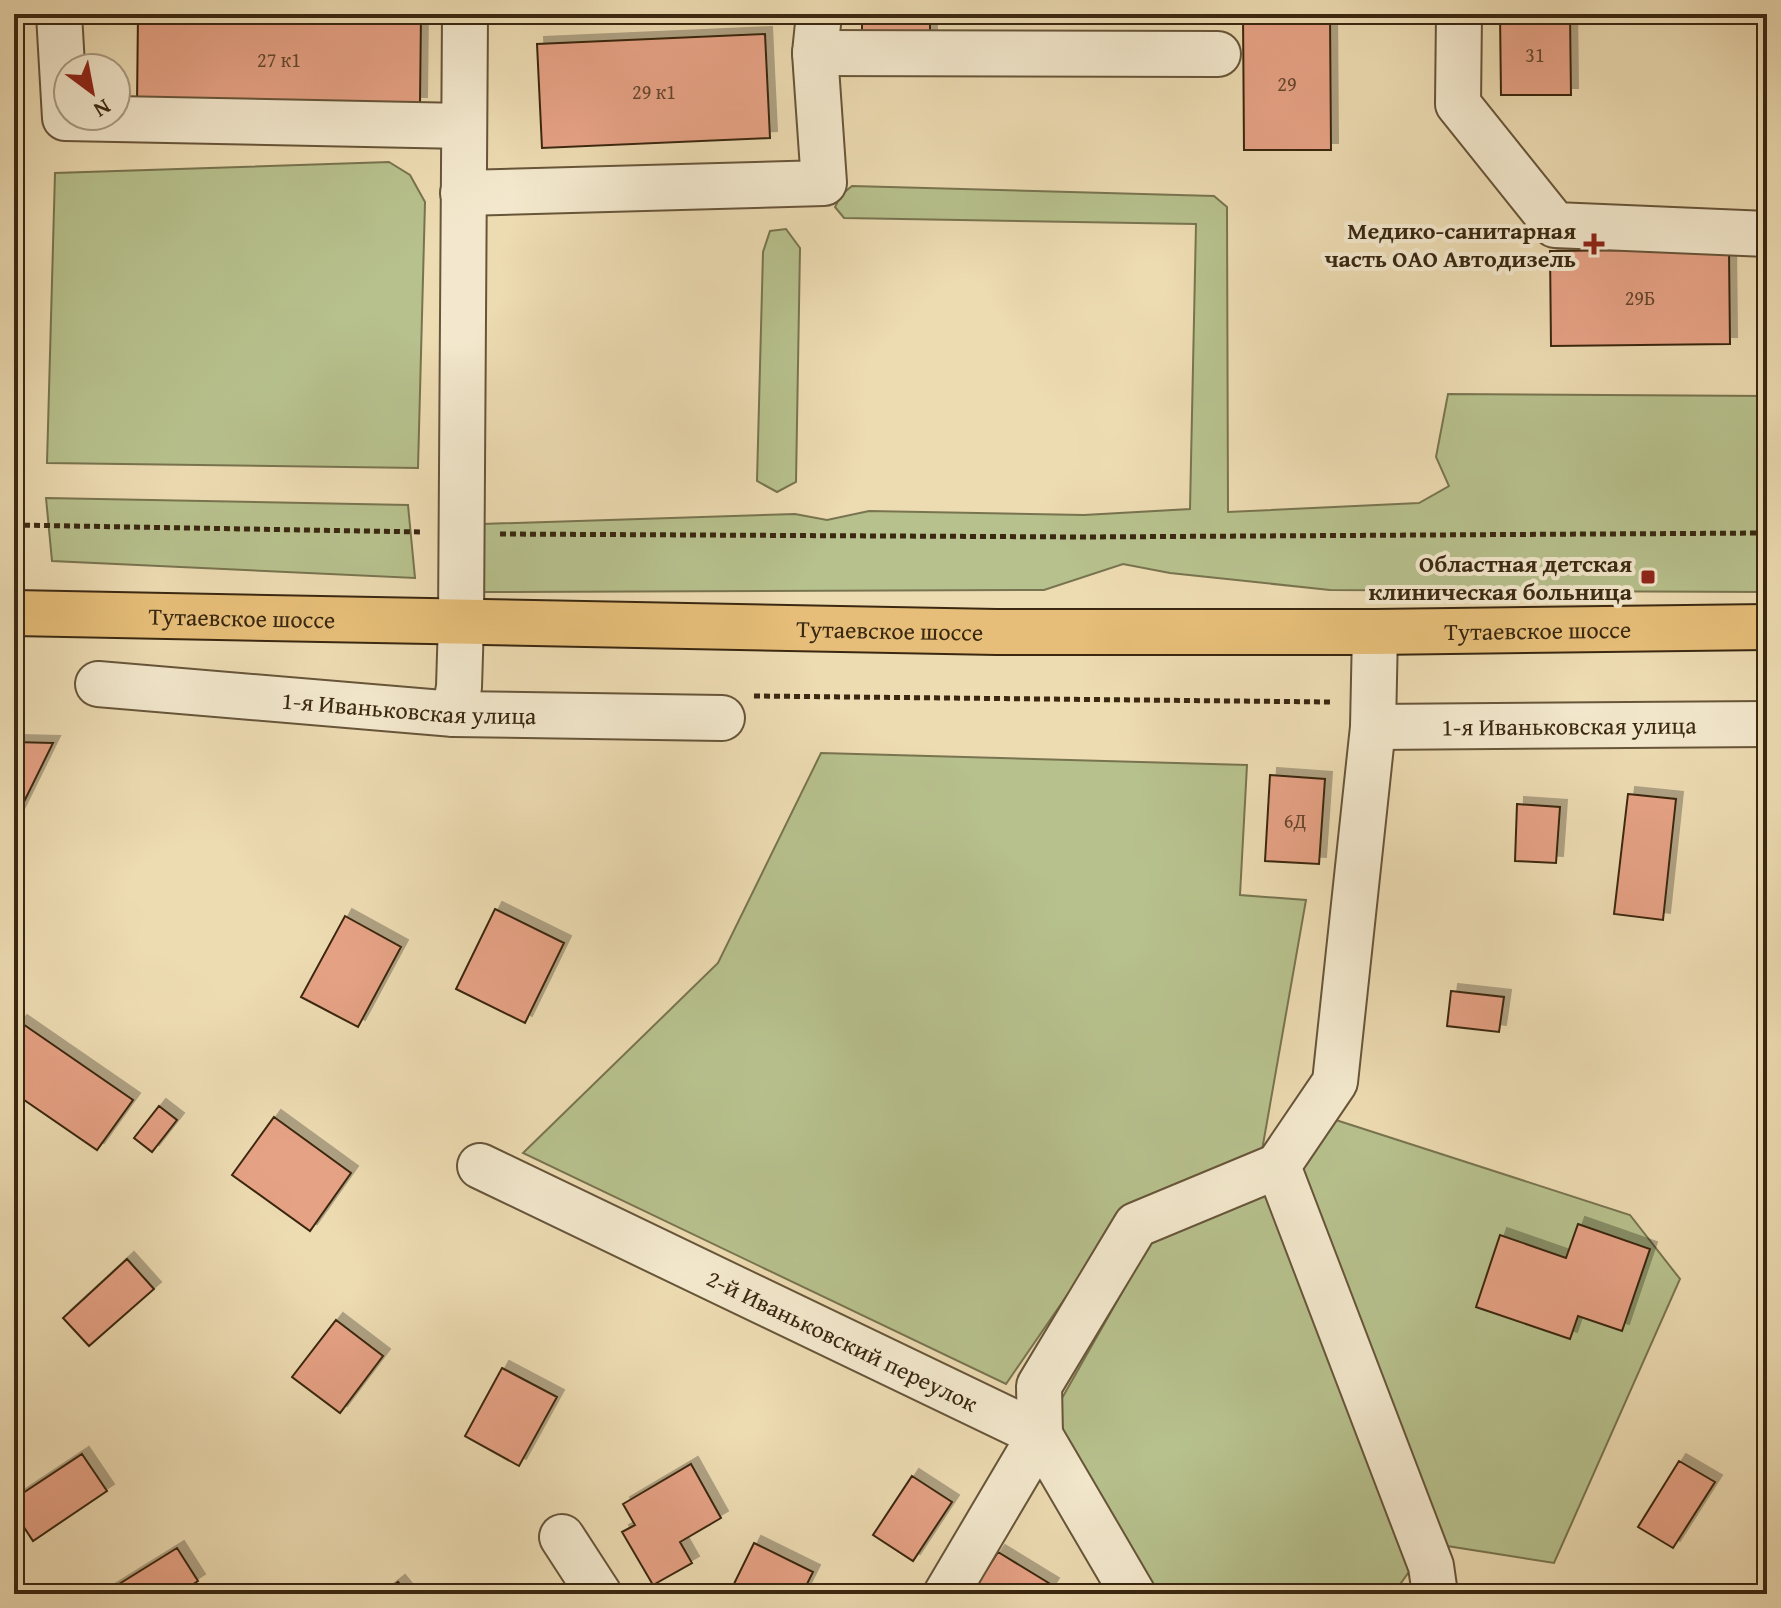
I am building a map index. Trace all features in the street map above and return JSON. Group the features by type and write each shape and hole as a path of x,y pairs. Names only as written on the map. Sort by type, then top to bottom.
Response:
{"main road":[{"name":"Тутаевское шоссе","path":"14,613 997,632 1375,632 1767,627"}],"street":[{"path":"59,14 65,118 464,126"},
{"path":"454,714 459,687 461,622 465,14"},
{"path":"1459,14 1458,104 1555,225 1767,234"},
{"path":"463,193 824,183 817,34 1218,54"},
{"path":"1133,1594 1040,1435 1039,1386 1136,1225 1278,1166 1335,1082 1373,727 1375,632"},
{"name":"1-я Иваньковская улица","path":"98,684 454,714 722,718"},
{"name":"1-я Иваньковская улица","path":"1373,727 1767,724"},
{"name":"2-й Иваньковский переулок","path":"480,1166 1040,1435"},
{"path":"1278,1166 1431,1566 1435,1594"},
{"path":"946,1594 1040,1435"},
{"path":"562,1537 599,1594"}],"path":[{"path":"14,525 462,533 1083,537 1767,533"}],"green space":[{"path":"389,162 410,175 425,202 418,468 47,463 55,173"},
{"path":"852,186 1214,196 1227,207 1228,512 1419,503 1449,486 1436,457 1448,394 1767,396 1767,592 1330,590 1170,573 1123,564 1044,590 476,592 482,524 795,514 827,520 869,511 1084,515 1190,509 1196,224 844,218 835,207 841,195"},
{"path":"786,229 800,248 796,482 777,492 757,481 763,252 770,231"},
{"path":"46,498 408,505 415,578 52,561"},
{"path":"821,753 1247,765 1240,895 1306,900 1261,1156 1125,1211 1006,1384 523,1153 718,963"},
{"path":"1308,1111 1630,1215 1680,1279 1554,1563 1441,1545 1297,1169"},
{"path":"1268,1187 1411,1569 1393,1594 1151,1594 1049,1421 1153,1238"}],"building":[{"path":"138,14 421,14 420,104 137,104"},
{"path":"862,14 930,14 930,41 862,41"},
{"path":"1330,14 1331,150 1244,150 1243,15"},
{"path":"1500,14 1570,14 1571,95 1501,95"},
{"path":"765,34 770,138 542,148 537,44"},
{"path":"1729,249 1730,344 1551,346 1550,251"},
{"path":"14,742 53,743 14,822"},
{"path":"1270,775 1325,779 1319,864 1265,861"},
{"path":"1628,794 1676,799 1663,920 1614,914"},
{"path":"1517,804 1560,807 1556,863 1515,861"},
{"path":"495,909 564,943 525,1023 456,989"},
{"path":"345,916 401,947 358,1027 301,997"},
{"path":"1451,991 1504,997 1499,1032 1447,1026"},
{"path":"20,1022 133,1100 97,1150 14,1093 14,1030"},
{"path":"159,1106 177,1120 152,1152 134,1138"},
{"path":"274,1117 351,1173 310,1231 232,1175"},
{"path":"1578,1224 1650,1249 1622,1331 1578,1316 1570,1339 1476,1307 1500,1235 1566,1258"},
{"path":"127,1259 154,1289 89,1346 63,1318"},
{"path":"336,1320 383,1356 340,1413 292,1377"},
{"path":"502,1368 557,1397 519,1466 465,1436"},
{"path":"82,1454 107,1491 33,1541 14,1512 14,1499"},
{"path":"1679,1461 1715,1482 1673,1548 1638,1527"},
{"path":"691,1464 721,1518 680,1542 692,1563 653,1585 622,1532 635,1525 623,1504"},
{"path":"912,1476 952,1502 913,1561 873,1535"},
{"path":"754,1543 813,1572 802,1594 729,1594"},
{"path":"177,1548 198,1581 178,1594 103,1594"},
{"path":"998,1552 1052,1585 1046,1594 971,1594"},
{"path":"398,1582 408,1594 383,1594"}],"place":[{"name":"Медико-санитарная часть ОАО Автодизель","path":"1594,244"},
{"name":"Областная детская клиническая больница","path":"1648,577"}]}
